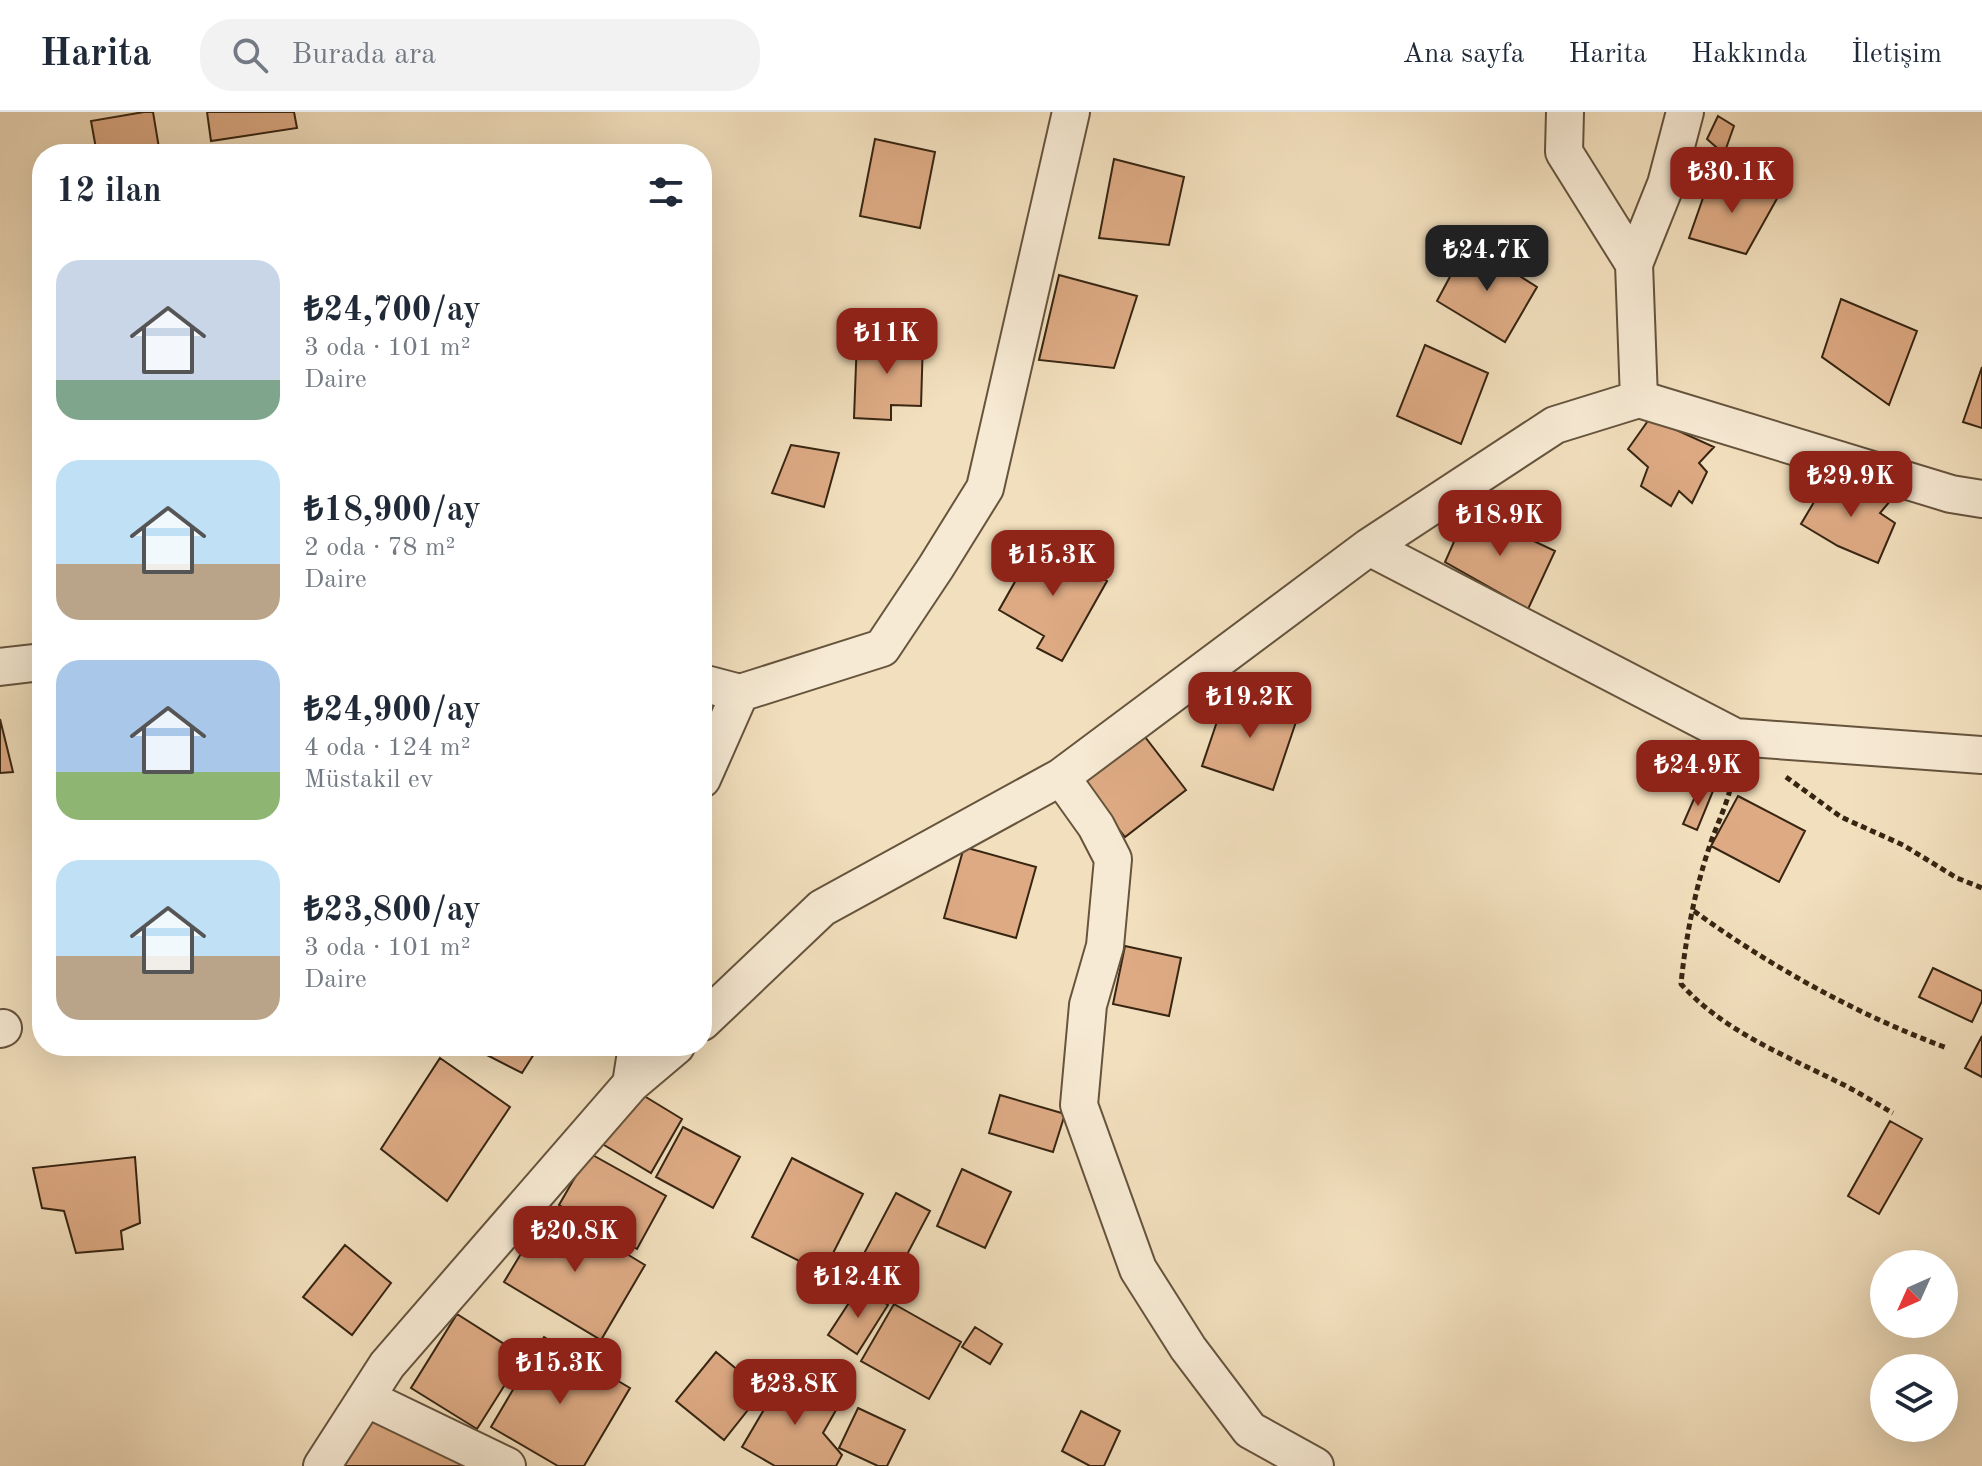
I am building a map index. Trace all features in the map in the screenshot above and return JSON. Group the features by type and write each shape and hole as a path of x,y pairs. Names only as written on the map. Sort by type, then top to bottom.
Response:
{"street":[{"path":"712,686 740,693 882,648 985,488 1071,112"},
{"path":"1565,112 1564,152 1634,264"},
{"path":"1639,399 1634,264 1666,184 1685,112"},
{"path":"712,1012 822,908 1061,777 1369,547 1555,425 1639,399 1951,494 1982,499"},
{"path":"1369,547 1735,737 1982,755"},
{"path":"0,667 32,663"},
{"path":"712,756 740,693"},
{"path":"1061,777 1096,826 1113,859 1105,946 1088,1005 1079,1105 1138,1269 1188,1348 1250,1430 1315,1466"},
{"path":"631,1084 635,1056"},
{"path":"322,1466 387,1365 631,1084 664,1056"},
{"path":"366,1398 507,1466"}],"path":[{"path":"1735,737 1732,785 1708,851 1685,945 1681,984 1700,1006 1784,1056 1841,1083 1893,1113"},
{"path":"1783,774 1841,817 1903,845 1957,878 1982,888"},
{"path":"1694,911 1739,944 1886,1025 1947,1048"}],"building":[{"path":"153,112 158,144 95,144 91,121"},
{"path":"207,112 294,112 297,128 211,141"},
{"path":"1718,116 1734,126 1724,154 1707,139"},
{"path":"875,139 935,152 920,228 860,216"},
{"path":"1114,159 1184,177 1169,245 1099,238"},
{"path":"1710,178 1779,195 1746,254 1689,238"},
{"path":"1468,243 1537,287 1505,342 1437,301"},
{"path":"1059,275 1137,296 1114,368 1039,360"},
{"path":"1841,299 1917,331 1889,405 1822,357"},
{"path":"857,338 923,340 921,406 891,405 891,420 854,418"},
{"path":"1425,345 1488,373 1461,444 1397,416"},
{"path":"1982,367 1982,428 1963,422"},
{"path":"1650,418 1714,447 1699,463 1707,472 1692,503 1679,491 1671,506 1641,486 1648,467 1628,449"},
{"path":"791,445 839,453 824,507 772,493"},
{"path":"1830,475 1891,500 1880,513 1895,523 1878,563 1838,546 1801,524"},
{"path":"1468,510 1555,551 1528,609 1445,562"},
{"path":"1038,541 1107,581 1062,661 1037,648 1044,636 999,610"},
{"path":"1228,689 1299,713 1273,790 1202,766"},
{"path":"0,719 13,772 0,773"},
{"path":"1142,733 1186,790 1125,837 1081,781"},
{"path":"1700,785 1713,791 1697,830 1683,824"},
{"path":"1738,796 1805,831 1779,882 1711,846"},
{"path":"964,847 1036,867 1016,938 944,918"},
{"path":"1125,946 1181,958 1169,1016 1113,1004"},
{"path":"1933,968 1982,991 1982,1001 1972,1022 1919,997"},
{"path":"1982,1036 1982,1077 1965,1068"},
{"path":"489,1056 533,1056 522,1073"},
{"path":"440,1058 510,1107 447,1201 381,1149"},
{"path":"631,1088 682,1119 651,1173 599,1142"},
{"path":"1000,1095 1065,1114 1053,1152 989,1133"},
{"path":"1890,1121 1922,1139 1879,1214 1848,1196"},
{"path":"683,1127 740,1157 713,1208 656,1177"},
{"path":"589,1153 666,1196 637,1249 559,1205"},
{"path":"135,1157 140,1223 121,1231 123,1249 76,1253 64,1211 42,1208 33,1168"},
{"path":"792,1158 863,1194 823,1273 752,1237"},
{"path":"962,1169 1011,1192 985,1248 937,1226"},
{"path":"896,1193 930,1211 893,1281 859,1263"},
{"path":"549,1207 645,1265 601,1340 504,1282"},
{"path":"345,1245 391,1283 352,1335 303,1297"},
{"path":"860,1286 888,1305 857,1354 828,1335"},
{"path":"894,1304 961,1342 929,1399 861,1361"},
{"path":"457,1314 523,1356 477,1429 411,1388"},
{"path":"975,1327 1002,1344 990,1364 962,1347"},
{"path":"544,1337 630,1388 584,1466 558,1466 491,1427"},
{"path":"716,1352 763,1391 724,1440 676,1401"},
{"path":"786,1372 840,1403 823,1433 842,1455 836,1466 775,1466 742,1447"},
{"path":"858,1408 905,1430 887,1466 878,1466 839,1448"},
{"path":"1081,1411 1120,1431 1104,1466 1090,1466 1062,1451"},
{"path":"362,1416 466,1466 339,1466"}]}
